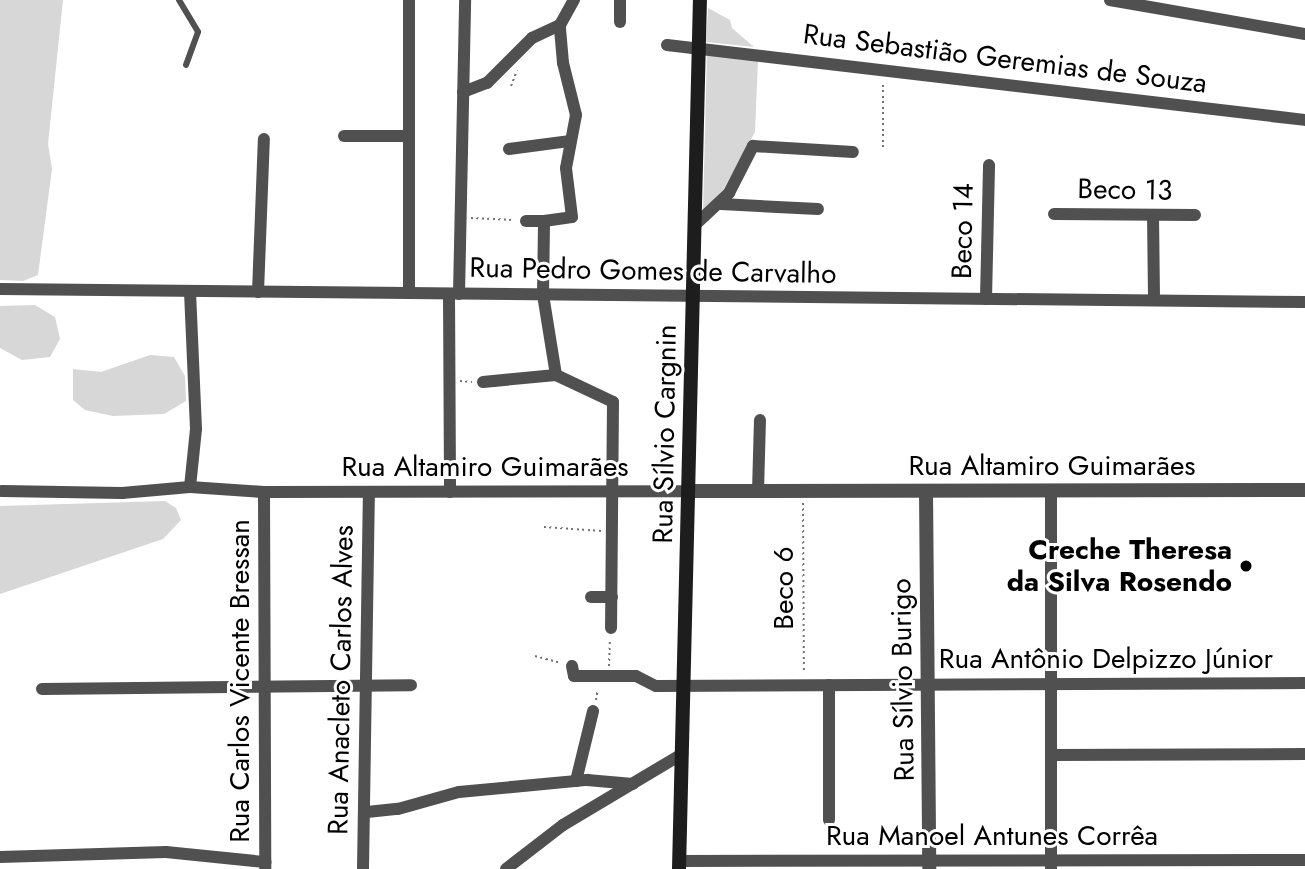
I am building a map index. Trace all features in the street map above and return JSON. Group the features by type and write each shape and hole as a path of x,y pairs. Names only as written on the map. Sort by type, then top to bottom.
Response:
{"main road":[{"name":"Rua Sílvio Cargnin","path":"679,865 700,0"}],"street":[{"path":"409,0 409,293"},
{"path":"450,492 454,294 461,217 465,0"},
{"path":"463,92 487,83 532,38 560,24 574,0"},
{"path":"620,0 620,22"},
{"path":"1110,0 1305,34"},
{"path":"526,221 572,217 566,179 575,104 563,63 560,24"},
{"name":"Rua Sebastião Geremias de Souza","path":"667,45 1305,120"},
{"path":"344,136 409,136"},
{"path":"258,292 264,139"},
{"path":"509,149 570,141"},
{"path":"695,225 721,204 753,146 853,152"},
{"name":"Beco 14","path":"986,299 989,165"},
{"path":"721,204 818,209"},
{"name":"Beco 13","path":"1054,214 1195,215"},
{"path":"1153,215 1154,300"},
{"path":"544,221 543,295 556,375"},
{"name":"Rua Pedro Gomes de Carvalho","path":"0,289 1305,302"},
{"path":"190,291 196,429 190,487"},
{"path":"483,382 556,375 613,402 611,628"},
{"path":"758,491 760,420"},
{"name":"Rua Altamiro Guimarães","path":"2,491 122,493 190,487 264,492 1305,490"},
{"name":"Rua Sílvio Burigo","path":"926,491 929,865"},
{"path":"1051,491 1051,865"},
{"name":"Rua Carlos Vicente Bressan","path":"264,492 265,866"},
{"name":"Rua Anacleto Carlos Alves","path":"363,869 362,830 367,812 369,492"},
{"path":"591,597 612,597"},
{"name":"Rua Antônio Delpizzo Júnior","path":"573,671 636,676 656,686 1305,683"},
{"path":"41,689 411,685"},
{"path":"829,685 829,820"},
{"path":"576,781 593,712"},
{"path":"506,869 563,825 682,754"},
{"path":"1051,755 1305,754"},
{"path":"367,812 398,809 460,792 576,781 633,784"},
{"path":"0,857 177,853 265,866"},
{"name":"Rua Manoel Antunes Corrêa","path":"679,865 829,861 929,865 1051,865 1305,860"}],"lane":[{"path":"179,0 198,32 186,65"}],"path":[{"path":"883,69 883,147"},
{"path":"461,217 526,221"},
{"path":"452,380 483,382"},
{"name":"Beco 6","path":"803,491 804,685"},
{"path":"544,527 613,531"},
{"path":"593,712 604,673 611,628"},
{"path":"535,656 573,671"},
{"path":"829,820 829,861"}],"shaded area":[{"path":"0,0 63,0 48,144 52,169 38,275 23,281 0,280"},
{"path":"708,8 730,20 732,28 754,47 706,42"},
{"path":"707,53 758,60 755,132 723,190 703,211"},
{"path":"35,305 55,317 60,339 50,357 22,360 0,348 0,306"},
{"path":"150,355 174,357 185,376 186,401 164,414 113,416 85,410 73,400 73,369 101,372"},
{"path":"165,501 176,508 181,520 163,539 0,594 0,506"}],"place":[{"name":"Creche Theresa da Silva Rosendo","path":"1246,566"}]}
